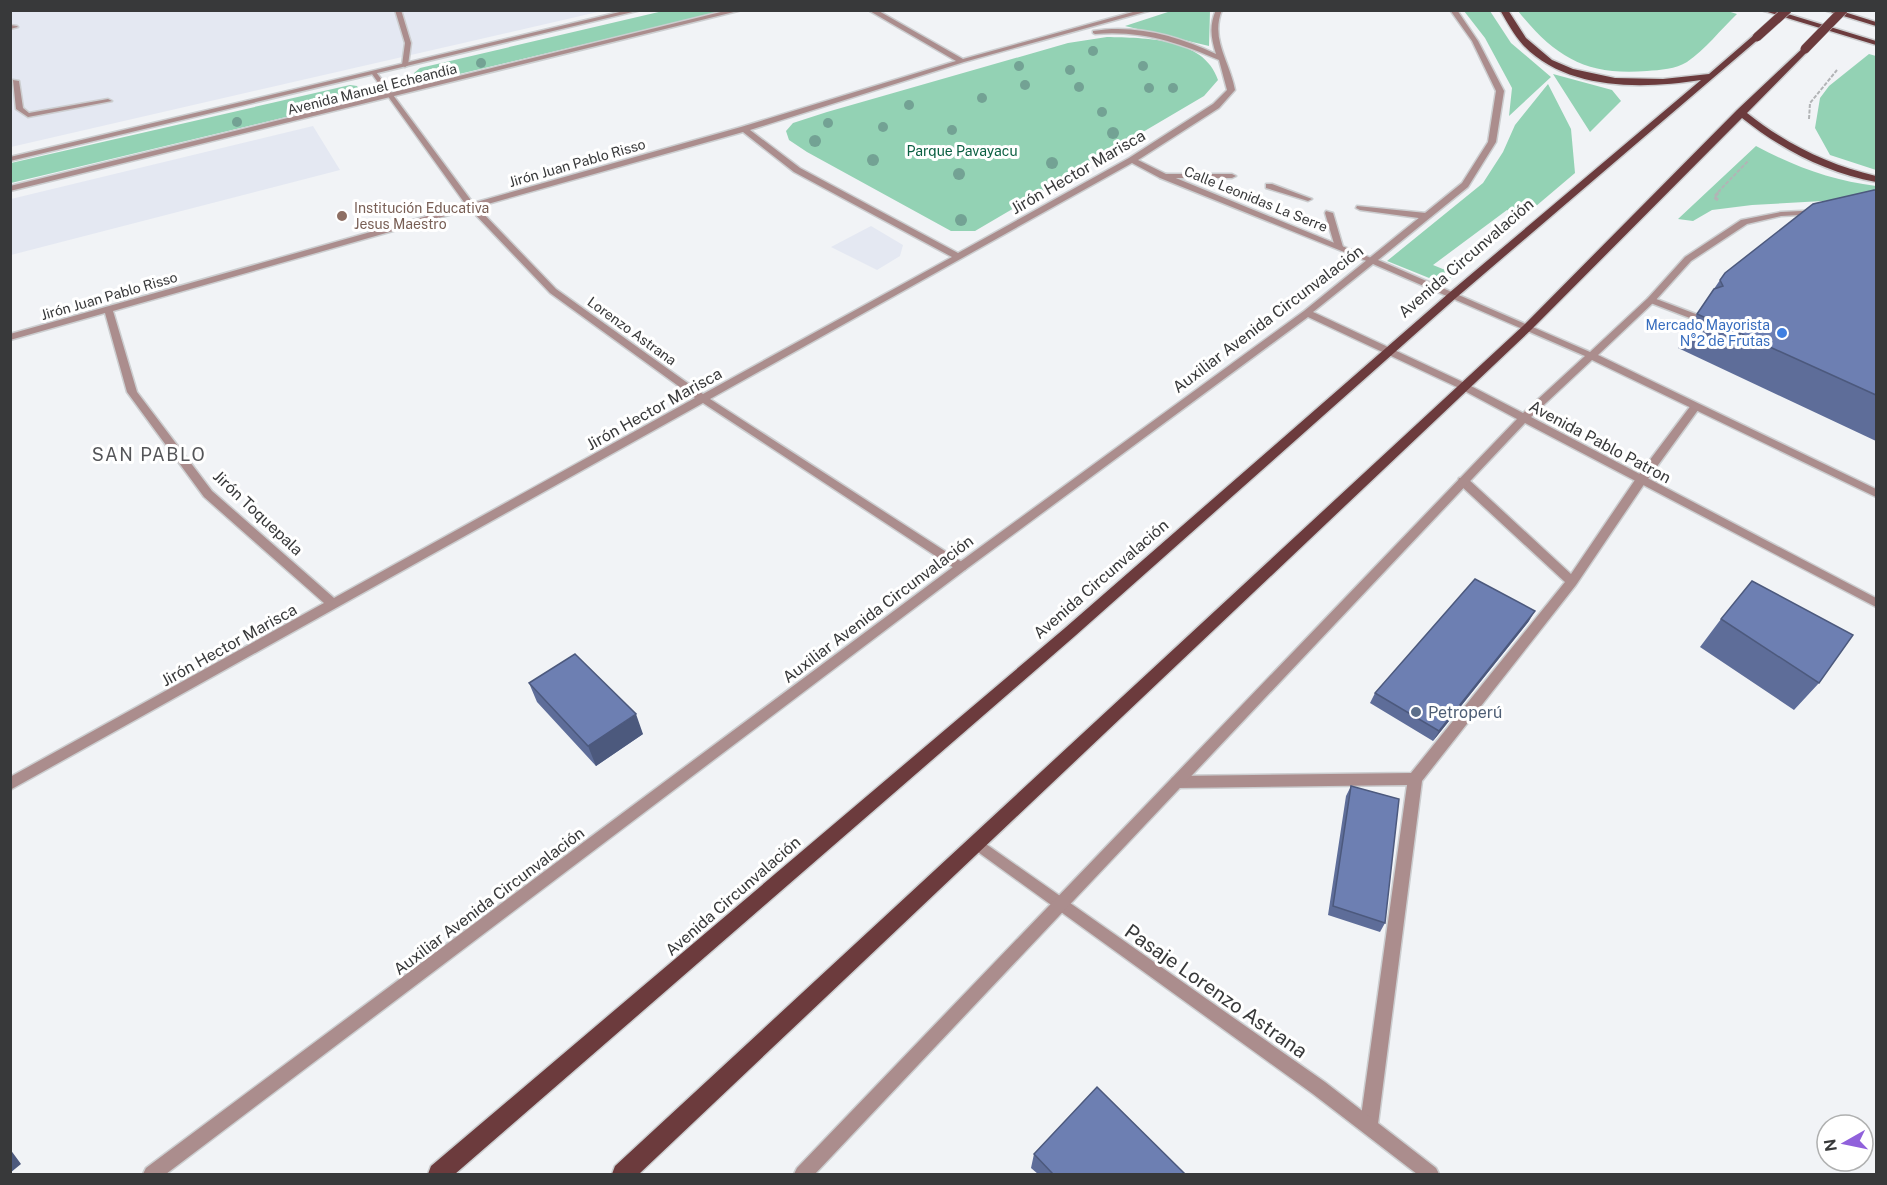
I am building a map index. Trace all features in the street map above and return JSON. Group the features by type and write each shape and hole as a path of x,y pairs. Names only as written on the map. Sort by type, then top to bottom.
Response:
{"main road":[{"path":"1504,10 1532,50 1570,71 1629,81 1668,81 1708,76"},
{"path":"1765,10 1876,43"},
{"name":"Avenida Circunvalación","path":"439,1174 1070,632 1453,295 1787,10"},
{"path":"1828,10 1876,24"},
{"path":"623,1174 1528,327 1843,10"},
{"path":"1740,112 1767,135 1802,155 1837,170 1876,179"}],"street":[{"path":"398,10 408,43 405,65"},
{"name":"Avenida Manuel Echeandía","path":"10,159 638,10"},
{"name":"Avenida Manuel Echeandía","path":"10,189 739,10"},
{"path":"871,10 962,62"},
{"name":"Jirón Juan Pablo Risso","path":"10,337 744,129 962,62 1149,10"},
{"name":"Jirón Hector Marisca","path":"10,784 1132,160 1216,106 1231,90 1230,75 1213,35 1215,17 1219,10"},
{"name":"Auxiliar Avenida Circunvalación","path":"152,1174 962,567 1307,313 1465,185 1492,142 1500,91 1475,41 1453,10"},
{"path":"1064,35 1103,31 1162,35 1190,44 1222,59"},
{"name":"Lorenzo Astrana","path":"374,73 471,206 553,291 703,399 962,567"},
{"path":"15,81 20,109 28,115 108,101"},
{"path":"744,129 797,170 959,257"},
{"name":"Calle Leonidas La Serre","path":"1132,160 1163,176 1372,260"},
{"path":"1163,176 1232,176"},
{"path":"1269,186 1308,199"},
{"path":"1360,208 1426,216"},
{"path":"803,1174 1463,481 1524,418 1651,300 1688,259 1744,222 1781,214 1833,211"},
{"path":"1329,213 1339,246"},
{"path":"1372,260 1592,356 1876,493"},
{"path":"1651,300 1698,318"},
{"name":"Jirón Toquepala","path":"109,310 132,392 208,494 334,604"},
{"name":"Avenida Pablo Patron","path":"1307,313 1388,353 1464,386 1876,603"},
{"path":"1369,1124 1415,779 1572,582 1641,480 1696,406"},
{"path":"1463,481 1572,582"},
{"path":"1177,782 1415,779"},
{"name":"Pasaje Lorenzo Astrana","path":"976,843 1059,906 1369,1124 1430,1174"}],"shaded area":[{"path":"11,10 602,11 11,147"},
{"path":"313,126 340,170 11,255 11,199"},
{"path":"871,226 903,245 900,256 877,270 831,247"}],"green space":[{"path":"1724,10 1737,14 1687,62 1668,69 1625,72 1589,66 1559,52 1518,11"},
{"path":"663,11 724,11 434,80 419,80 415,77 414,73 420,68"},
{"path":"1171,11 1210,11 1209,46 1125,26"},
{"path":"1464,11 1490,11 1511,43 1551,77 1509,116 1512,88 1485,38"},
{"name":"Parque Pavayacu","path":"1107,37 1155,40 1186,48 1200,55 1211,66 1218,80 1204,96 975,231 951,231 807,152 789,140 786,131 793,123 827,112 1068,43"},
{"path":"1869,54 1876,56 1876,170 1830,155 1815,128 1820,98 1829,86"},
{"path":"1553,74 1612,90 1621,101 1590,132"},
{"path":"1548,84 1571,129 1575,173 1523,217 1507,210 1433,265 1455,274 1444,284 1387,261 1483,183 1503,152 1515,125"},
{"path":"350,85 357,86 361,93 336,105 11,183 11,163"},
{"path":"1756,146 1814,172 1845,181 1876,186 1876,198 1752,205 1712,210 1693,221 1678,219"}],"building":[{"name":"Mercado Mayorista N°2 de Frutas","path":"1876,190 1876,395 1697,314 1714,289 1723,286 1720,280 1725,273 1813,204"},
{"path":"1475,579 1535,611 1439,731 1375,693"},
{"path":"1752,581 1853,635 1819,683 1721,619"},
{"path":"575,654 636,714 588,746 529,683"},
{"path":"1351,786 1399,799 1385,923 1333,906"},
{"path":"1097,1087 1185,1174 1053,1174 1034,1154"}],"place":[{"name":"Institución Educativa Jesus Maestro","path":"342,216"},
{"name":"Mercado Mayorista N°2 de Frutas","path":"1782,333"},
{"name":"Petroperú","path":"1416,712"}],"district":[{"name":"SAN PABLO","path":"149,454"}]}
